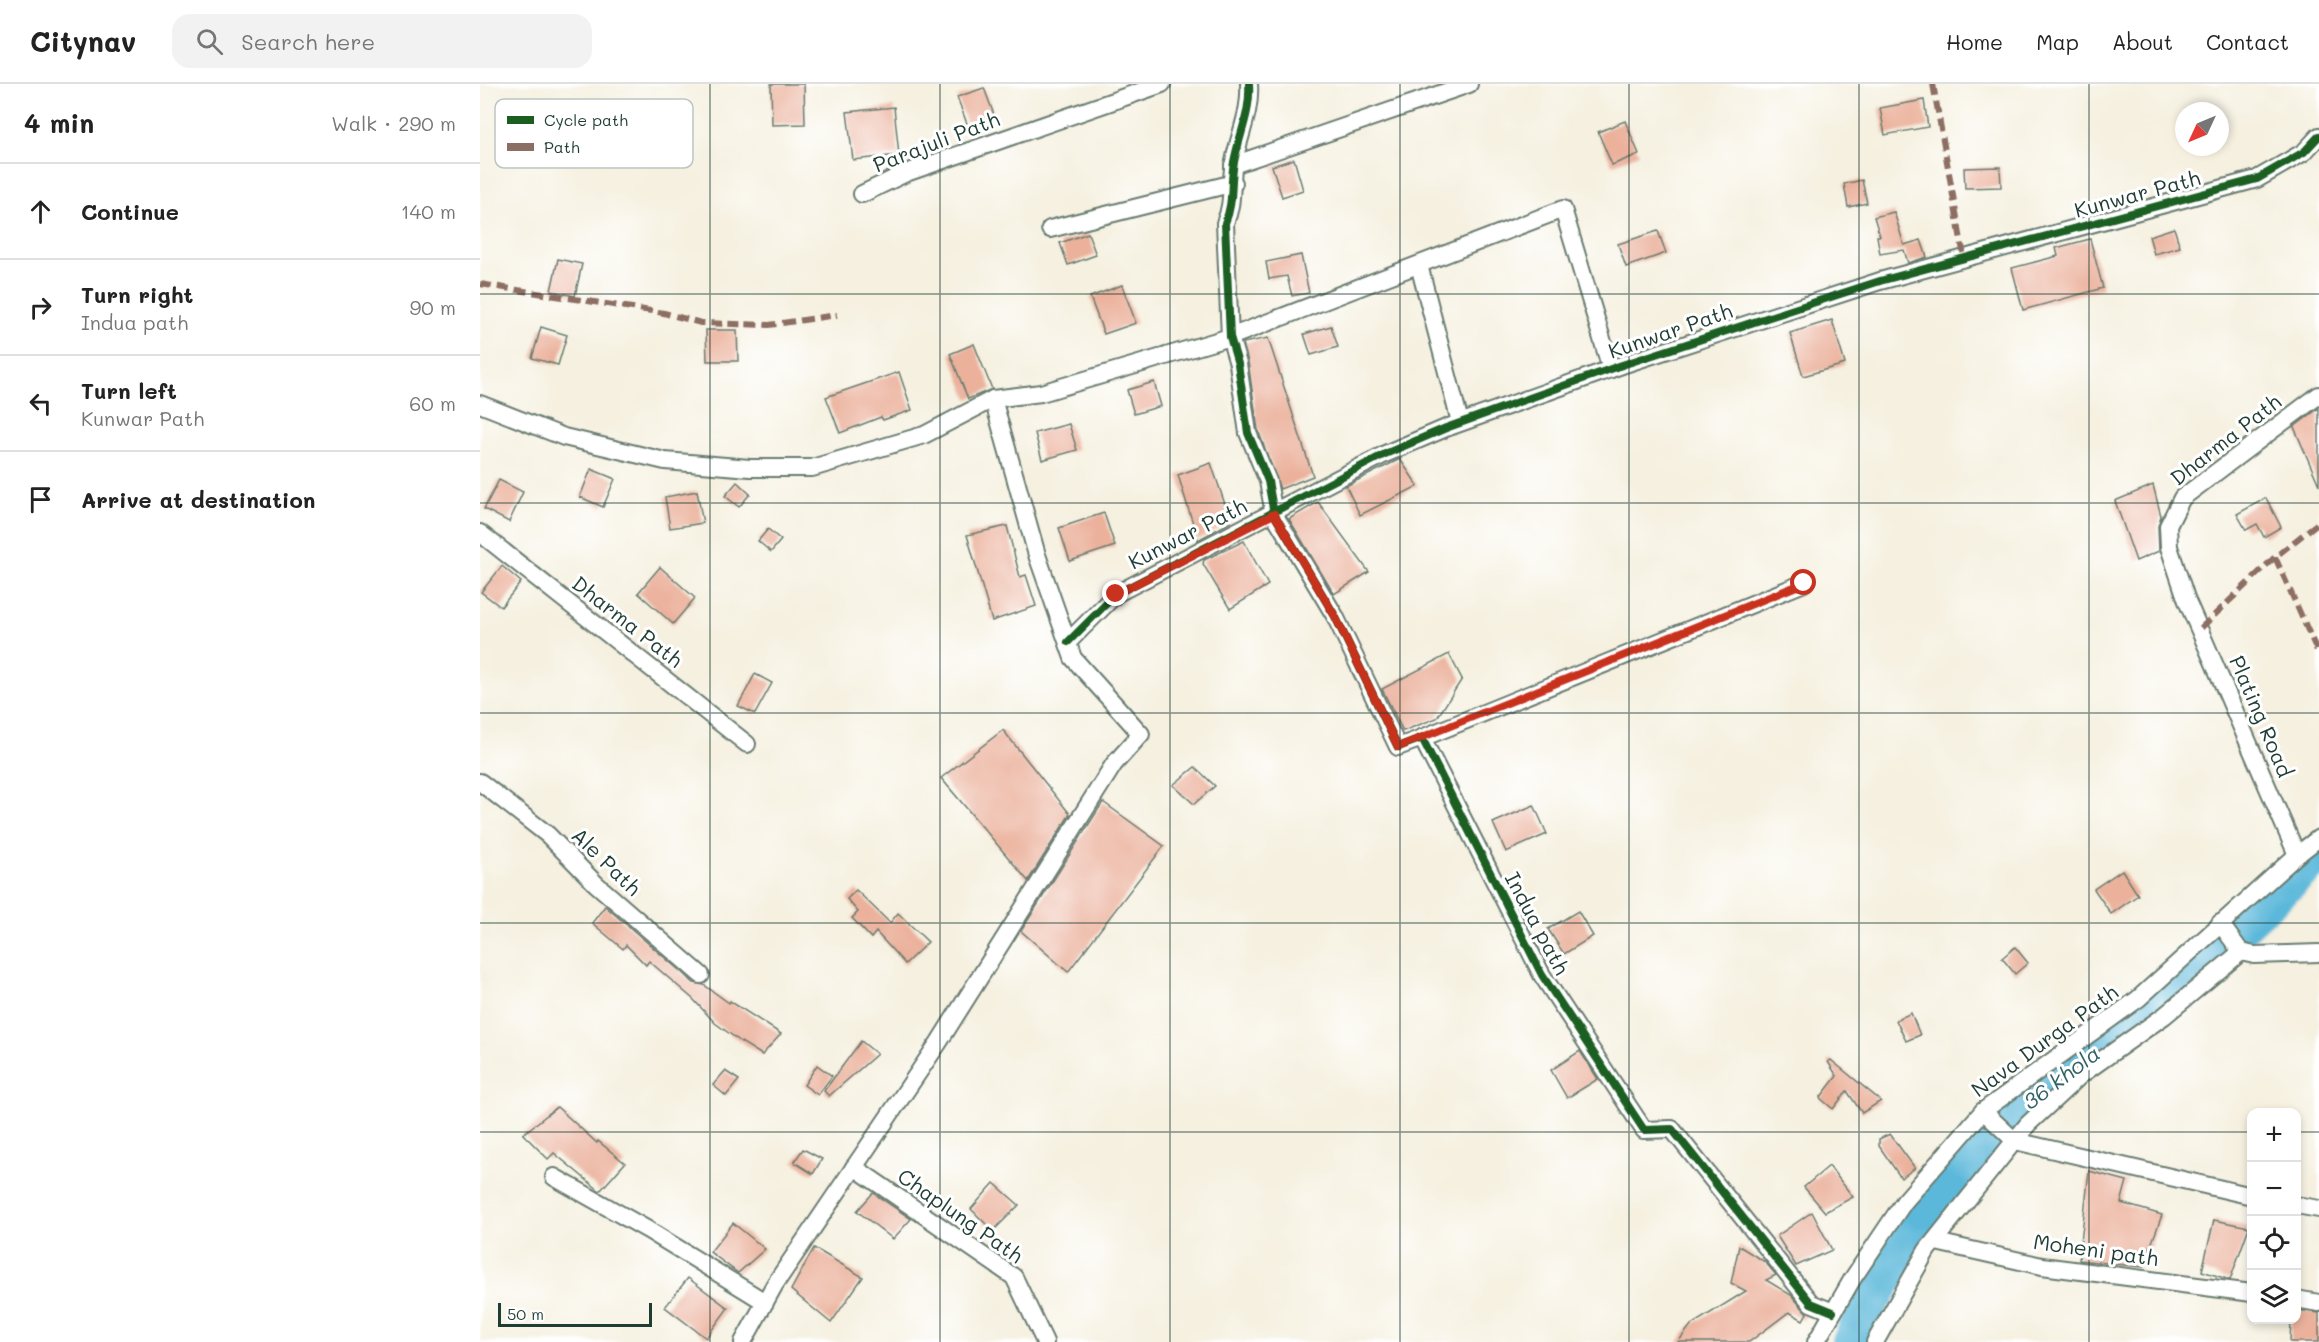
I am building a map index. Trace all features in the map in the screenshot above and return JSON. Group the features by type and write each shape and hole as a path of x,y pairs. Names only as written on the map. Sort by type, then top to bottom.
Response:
{"street":[{"name":"Parajuli Path","path":"862,194 906,173 1162,84"},
{"path":"1249,84 1250,102 1233,165 1234,183 1225,223 1230,337 1238,364 1248,433 1268,481 1274,514 1335,616 1398,747 1804,583"},
{"path":"1233,165 1468,84"},
{"name":"Kunwar Path","path":"1068,642 1116,594 1274,514 1385,454 1460,422 1611,369 1880,281 2257,179 2304,152 2319,136"},
{"path":"1050,229 1234,183"},
{"path":"480,404 564,437 664,461 750,468 812,468 924,435 993,399 1041,393 1230,337 1563,208 1611,369"},
{"path":"1419,265 1460,422"},
{"name":"Dharma Path","path":"2201,628 2187,601 2169,547 2168,526 2172,514 2182,498 2319,395"},
{"path":"743,1342 765,1302 939,1042 1114,764 1141,734 1073,658 1036,555 993,399"},
{"name":"Dharma Path","path":"480,533 747,744"},
{"name":"Plating Road","path":"2201,628 2297,855"},
{"name":"Indua path","path":"1422,738 1542,975 1644,1130 1672,1129 1811,1304 1833,1312"},
{"name":"Ale Path","path":"480,782 548,835 596,884 700,975"},
{"name":"Nava Durga Path","path":"1816,1342 1852,1278 1904,1202 1983,1111 2138,999 2220,923 2319,838"},
{"path":"2220,923 2241,952 2254,955 2319,953"},
{"path":"1875,1342 1927,1250 2028,1124 2082,1074 2164,1017 2241,952"},
{"path":"1983,1111 2015,1141 2247,1195"},
{"name":"Chaplung Path","path":"854,1167 1014,1277 1046,1342"},
{"path":"554,1177 648,1230 765,1302"},
{"path":"2301,1206 2319,1209"},
{"name":"Moheni path","path":"1935,1242 2042,1266 2247,1292"},
{"path":"2301,1300 2319,1303"}],"building":[{"path":"771,84 804,84 805,124 772,125"},
{"path":"984,88 996,120 969,129 957,97"},
{"path":"1924,100 1928,127 1885,135 1880,108"},
{"path":"894,107 899,155 853,160 847,112"},
{"path":"1625,121 1639,154 1612,165 1598,132"},
{"path":"1294,159 1303,190 1282,197 1272,166"},
{"path":"2000,167 2001,187 1965,188 1964,168"},
{"path":"1862,180 1867,203 1848,207 1844,184"},
{"path":"1894,212 1904,245 1921,240 1927,257 1908,263 1904,250 1880,254 1877,236 1880,236 1874,217"},
{"path":"2174,228 2180,247 2154,254 2149,236"},
{"path":"1658,231 1666,253 1626,267 1618,244"},
{"path":"1088,233 1096,255 1068,265 1060,243"},
{"path":"2090,239 2103,288 2023,310 2012,268 2058,256 2056,248"},
{"path":"1301,255 1309,293 1292,296 1287,276 1269,279 1266,262"},
{"path":"558,259 582,264 575,296 551,291"},
{"path":"1122,285 1136,323 1104,334 1090,297"},
{"path":"1832,320 1845,364 1803,376 1790,333"},
{"path":"1331,326 1338,347 1311,355 1304,334"},
{"path":"541,327 567,335 558,365 532,358"},
{"path":"706,330 737,330 738,361 707,361"},
{"path":"1268,338 1313,476 1280,489 1258,430 1243,343"},
{"path":"974,344 992,389 968,399 950,354"},
{"path":"899,372 912,410 883,420 881,417 840,433 826,397"},
{"path":"1154,382 1161,406 1134,414 1127,390"},
{"path":"2319,408 2319,485 2294,427"},
{"path":"1069,424 1077,450 1042,460 1035,433"},
{"path":"1400,459 1418,486 1360,515 1346,486"},
{"path":"1211,463 1231,522 1198,540 1178,475"},
{"path":"591,469 615,479 603,507 580,497"},
{"path":"499,480 523,492 509,522 484,509"},
{"path":"737,482 750,494 739,507 725,496"},
{"path":"2153,485 2161,516 2158,526 2159,551 2136,561 2115,501"},
{"path":"697,491 703,523 670,528 665,497"},
{"path":"2266,498 2281,527 2264,537 2257,524 2246,530 2237,514"},
{"path":"1318,502 1369,572 1334,594 1289,519"},
{"path":"1104,513 1115,546 1070,561 1059,528"},
{"path":"1007,526 1020,577 1026,575 1036,606 992,621 967,535"},
{"path":"768,529 781,540 771,552 758,541"},
{"path":"1244,541 1268,585 1230,609 1203,564 1204,560"},
{"path":"502,566 521,582 501,607 481,592"},
{"path":"660,567 695,598 673,624 638,593"},
{"path":"1449,654 1462,679 1437,718 1403,731 1382,689"},
{"path":"755,674 772,683 755,714 738,706"},
{"path":"1003,730 1070,814 1028,881 941,778"},
{"path":"1195,767 1215,786 1194,804 1173,785"},
{"path":"1103,802 1164,846 1068,972 1021,931"},
{"path":"1534,805 1547,834 1506,852 1493,823"},
{"path":"2122,870 2138,895 2111,914 2094,889"},
{"path":"856,890 890,923 898,913 928,942 905,964 876,932 871,938 852,918 858,912 847,899"},
{"path":"605,906 694,983 704,985 781,1034 762,1055 741,1042 715,1023 693,999 649,961 646,965 626,945 623,949 592,923"},
{"path":"1578,911 1593,936 1564,954 1548,929"},
{"path":"2015,947 2028,963 2015,974 2002,958"},
{"path":"1911,1013 1920,1035 1906,1041 1896,1020"},
{"path":"861,1041 877,1054 829,1096 824,1091"},
{"path":"1580,1051 1598,1079 1567,1098 1551,1070"},
{"path":"1831,1060 1881,1101 1862,1113 1847,1091 1833,1109 1820,1098 1837,1076 1828,1062"},
{"path":"817,1065 832,1076 818,1095 804,1085"},
{"path":"725,1071 739,1080 726,1096 713,1085"},
{"path":"557,1107 597,1143 598,1141 625,1163 600,1191 554,1153 548,1159 523,1134"},
{"path":"1890,1134 1915,1168 1901,1178 1879,1146 1879,1139"},
{"path":"803,1149 822,1159 813,1174 794,1162"},
{"path":"1829,1166 1853,1197 1825,1212 1804,1187"},
{"path":"2089,1171 2127,1181 2121,1203 2162,1215 2143,1267 2079,1260"},
{"path":"994,1183 1019,1205 993,1231 971,1209"},
{"path":"873,1193 911,1219 893,1239 857,1211"},
{"path":"1812,1212 1832,1250 1796,1266 1777,1236"},
{"path":"2214,1220 2247,1227 2247,1233 2230,1280 2202,1271"},
{"path":"733,1223 765,1249 738,1273 710,1252"},
{"path":"1739,1246 1765,1262 1776,1275 1766,1280 1791,1295 1807,1313 1803,1320 1789,1312 1749,1342 1678,1342 1691,1325 1746,1291 1731,1283"},
{"path":"814,1248 863,1277 831,1323 791,1290"},
{"path":"688,1278 728,1308 706,1338 665,1307"},
{"path":"2301,1311 2319,1313 2319,1342 2290,1342 2291,1324 2301,1324"}],"waterway":[{"name":"36 khola","path":"1851,1342 1867,1307 1929,1209 2022,1104 2148,1012 2319,854"}],"marked path":[{"path":"1933,84 1964,257"},
{"path":"480,284 664,313 701,323 769,325 837,315"},
{"path":"2201,628 2275,557 2319,522"},
{"path":"2275,557 2319,655"}],"cycle path":[{"path":"1249,84 1248,104 1234,162 1230,208 1225,223 1230,337 1238,364 1248,433 1268,481 1274,514 1335,616 1398,747 1422,738 1542,975 1644,1130 1672,1129 1811,1303 1833,1312"},
{"path":"1068,642 1116,594 1385,454 1446,428 1622,365 1880,281 2257,179 2304,152 2319,136"}],"route":[{"path":"1116,594 1274,514 1335,616 1398,747 1804,583"}]}
